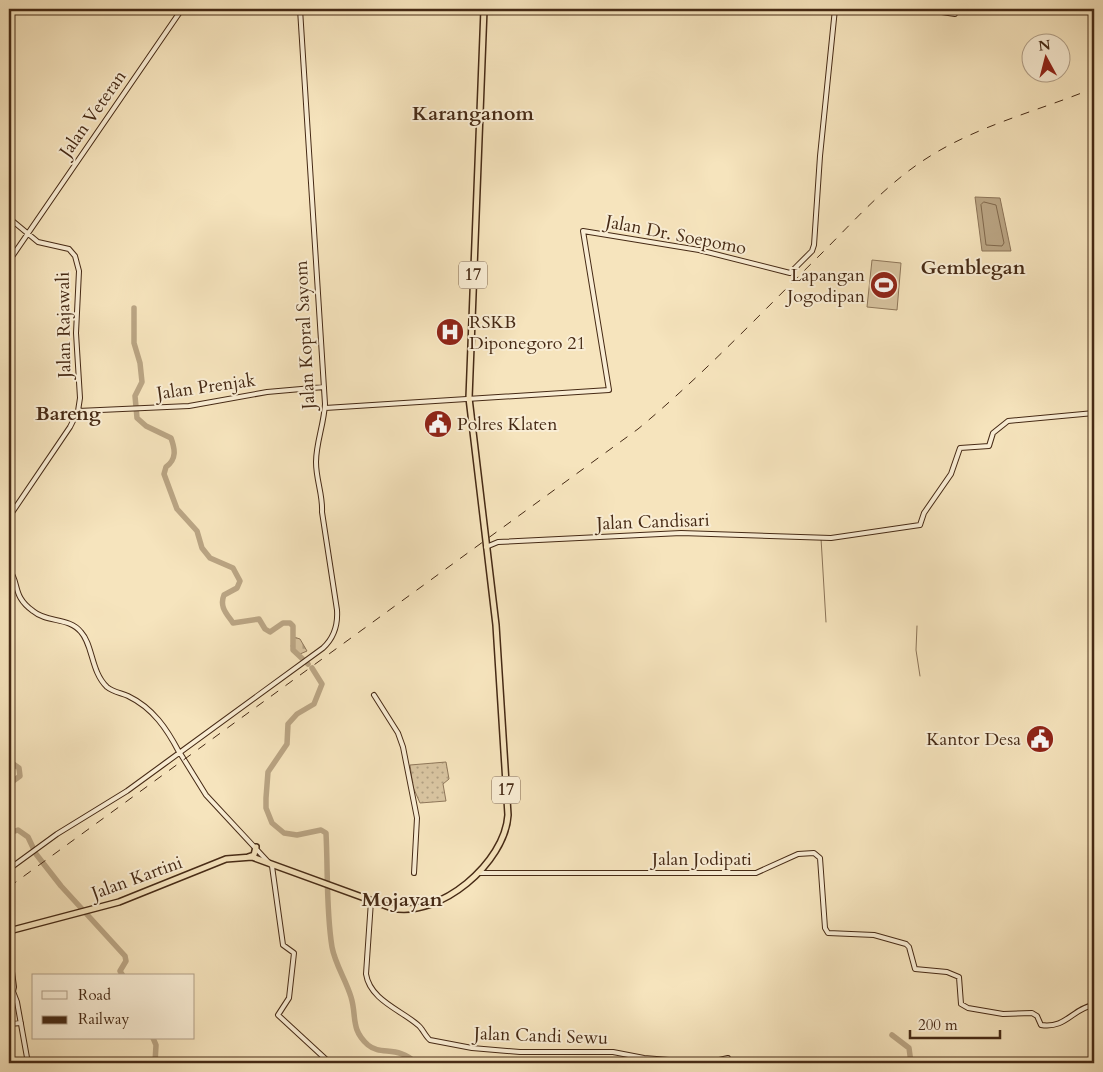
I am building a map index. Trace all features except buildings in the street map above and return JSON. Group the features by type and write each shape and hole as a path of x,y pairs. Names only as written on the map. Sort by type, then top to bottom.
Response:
{"highway":[{"name":"17","path":"272,866 399,910 420,907 460,889 478,873 499,848 506,832 508,815 498,642 469,398 484,9"},
{"path":"245,857 254,855 256,847"},
{"name":"Jalan Kartini","path":"9,932 130,898 228,858 245,857 272,866"}],"street":[{"name":"Jalan Veteran","path":"9,260 182,9"},
{"name":"Jalan Kopral Sayom","path":"9,869 35,850 127,791 307,660 330,641 337,618 322,512 323,497 320,492 316,462 325,408 300,9"},
{"name":"Jalan Dr. Soepomo","path":"469,398 608,390 583,231 699,250 790,273 810,253 814,245 820,156 835,9"},
{"path":"922,9 955,14 957,9"},
{"path":"9,218 27,234"},
{"name":"Jalan Rajawali","path":"27,234 45,244 69,249 75,256 79,271 76,333 79,409"},
{"name":"Jalan Prenjak","path":"79,409 135,409 186,406 267,392 324,387"},
{"path":"325,408 469,398"},
{"path":"9,517 51,456 79,409"},
{"name":"Jalan Candisari","path":"486,547 498,542 681,533 831,538 920,525 924,513 951,474 960,448 989,446 993,434 1008,421 1094,413"},
{"path":"9,569 18,596 37,615 67,622 78,628 105,684 115,692 129,697 161,721 206,795 272,866 283,945 294,954 287,1003 278,1014 330,1063"},
{"path":"374,695 398,732 403,747 417,818 414,873"},
{"name":"Jalan Jodipati","path":"478,873 722,875 756,873 798,854 814,853 819,856 821,863 826,932 882,937 909,947 915,969 947,972 959,977 961,1004 968,1008 1003,1014 1032,1013 1041,1025 1050,1026 1058,1025 1085,1008 1094,1005"},
{"name":"Jalan Candi Sewu","path":"371,901 366,974 368,982 388,1004 418,1024 430,1040 472,1048 520,1052 613,1052 644,1058 706,1063 728,1058"},
{"path":"9,950 13,991"},
{"path":"9,981 21,1023 28,1063"},
{"path":"9,1024 21,1023"}],"green space":[{"name":"Lapangan Jogodipan","path":"872,260 901,263 897,310 867,307"},
{"path":"294,637 300,639 307,651 300,654 293,650 291,646"},
{"path":"446,762 449,779 443,784 446,801 420,803 413,787 410,765"}],"water":[{"path":"975,197 1000,198 1011,251 982,251"}],"waterway":[{"path":"134,308 134,343 140,363 142,382 135,396 137,418 146,426 171,438 174,450 173,457 170,464 166,467 164,474 177,509 197,531 202,548 210,558 233,568 240,581 237,588 224,595 222,603 224,610 233,623 259,619 265,629 270,632 283,623 290,623 293,626 293,650 308,664"},
{"path":"821,538 826,622"},
{"path":"917,626 916,650 920,676"},
{"path":"312,668 322,684 314,704 297,714 288,724 287,744 268,772 266,808 272,823 284,833 297,835 321,830 326,833 328,904 332,947 351,997 356,1028 362,1039 373,1048 403,1054 416,1063"},
{"path":"9,761 19,768 20,776 9,784"},
{"path":"9,833 18,830 28,837 36,854 61,886 125,956 126,961 120,971 122,974"},
{"path":"892,1035 909,1048 911,1063"},
{"path":"154,1040 156,1045 155,1063"}],"railway":[{"path":"9,887 638,429 709,365 869,205 907,172 941,149 984,129 1094,88"}],"place":[{"name":"Lapangan Jogodipan","path":"884,285"},
{"name":"RSKB Diponegoro 21","path":"450,332"},
{"name":"Polres Klaten","path":"438,424"},
{"name":"Kantor Desa","path":"1040,739"}],"district":[{"name":"Karanganom","path":"473,113"},
{"name":"Gemblegan","path":"973,267"},
{"name":"Bareng","path":"68,413"},
{"name":"Mojayan","path":"402,899"}]}
